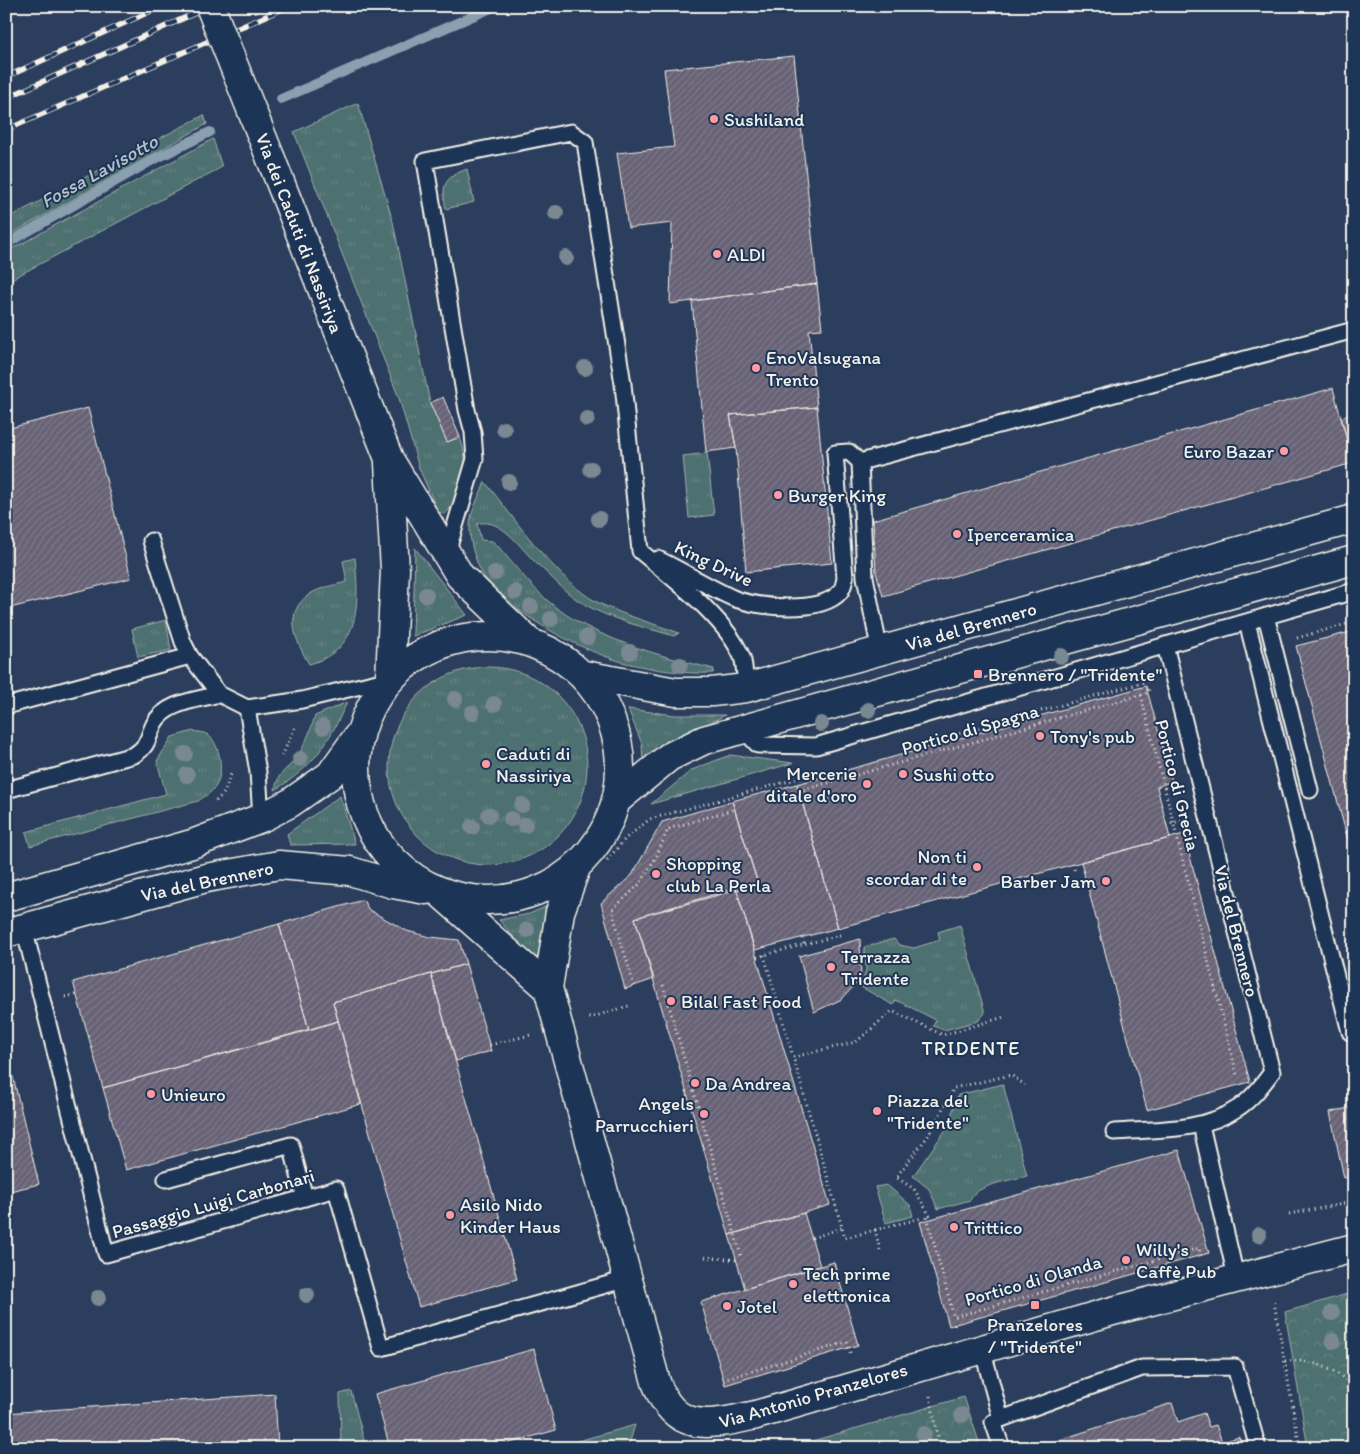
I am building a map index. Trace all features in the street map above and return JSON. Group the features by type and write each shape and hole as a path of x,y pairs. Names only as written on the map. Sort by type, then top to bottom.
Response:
{"main road":[{"name":"Via dei Caduti di Nassiriya","path":"210,6 388,459 460,576 528,641"},
{"name":"Via dei Caduti di Nassiriya","path":"388,459 395,570 390,678"},
{"name":"Via del Brennero","path":"584,676 676,692 712,692 746,688 1354,518"},
{"name":"Via del Brennero","path":"617,800 669,757 704,740 1354,560"},
{"path":"439,892 466,899 492,901 522,897 551,886 589,866 617,800 621,768 617,735 605,705 584,676 559,655 528,641 495,635 462,638 431,648 406,664 390,678 370,708 361,730 356,765 360,799 367,822 383,849 407,873 439,892 548,988"},
{"name":"Via del Brennero","path":"6,897 192,844 261,818 290,803 330,775 361,730"},
{"name":"Via del Brennero","path":"15,930 206,878 279,865 350,871 393,884 439,892"},
{"name":"Via Antonio Pranzelores","path":"589,866 560,912 548,988 627,1279 661,1396 670,1408 684,1418 704,1424 718,1424 756,1415 982,1348 1236,1277 1354,1248"}],"lane":[{"path":"447,553 475,459 472,432 466,410 425,161 571,132 585,142 623,384 640,550 695,598 734,642 743,660 746,688"},
{"path":"880,652 865,577 860,462 1354,330"},
{"name":"King Drive","path":"640,550 733,598 758,605 807,605 833,598 842,591 845,578 835,453 850,452 860,462"},
{"path":"152,541 183,642 190,656 219,694 247,708 302,700 390,678"},
{"path":"742,729 758,745 816,746 1354,591"},
{"path":"1266,616 1310,790"},
{"path":"1246,622 1350,1032 1354,1031"},
{"name":"Via del Brennero","path":"1165,645 1272,1072 1255,1093 1237,1109 1201,1125"},
{"path":"6,706 190,656"},
{"path":"6,790 134,755 145,748 155,722 169,708 219,694"},
{"path":"247,708 258,772 261,818"},
{"name":"Passaggio Luigi Carbonari","path":"15,930 106,1254 336,1189 381,1348 627,1279"},
{"path":"1114,1132 1201,1125 1236,1277"},
{"path":"166,1178 291,1145 305,1198"},
{"path":"982,1348 1002,1419"},
{"path":"1002,1448 993,1422 1142,1368 1235,1366 1258,1448"}],"path":[{"path":"1296,638 1354,622"},
{"path":"901,750 1151,680"},
{"name":"Portico di Spagna","path":"799,791 1148,694"},
{"name":"Portico di Grecia","path":"1141,696 1240,1084"},
{"path":"277,760 284,753 297,721"},
{"path":"589,866 650,819 758,791 824,771"},
{"path":"634,986 612,910 640,884 657,855 668,829 735,810"},
{"path":"1073,864 1075,872"},
{"path":"757,957 840,935"},
{"path":"802,938 804,944"},
{"path":"764,955 845,1238 922,1218"},
{"path":"662,984 742,1259"},
{"path":"584,1020 632,1005"},
{"path":"793,1057 856,1042 892,1011 943,1035 1004,1017"},
{"path":"490,1046 534,1034"},
{"name":"Portico di Olanda","path":"1025,1084 1011,1075 954,1088 928,1136 896,1177 914,1189 929,1216 954,1317 1199,1248 1201,1256"},
{"path":"1289,1214 1354,1202"},
{"path":"812,1238 842,1228"},
{"path":"875,1230 881,1254"},
{"path":"705,1257 736,1260"},
{"path":"1266,1269 1300,1448"},
{"path":"724,1380 847,1342 849,1348"},
{"path":"1285,1361 1307,1361 1328,1367 1354,1387"},
{"path":"930,1396 940,1448"},
{"path":"653,1448 660,1440"}],"green space":[{"path":"358,103 393,222 430,403 447,442 460,437 464,452 465,468 461,487 452,506 444,514 438,512 419,468 399,398 294,132"},
{"path":"204,115 207,124 6,237 6,219"},
{"path":"213,139 222,167 6,282 6,252"},
{"path":"467,169 474,202 446,209 444,188 446,183 459,172"},
{"path":"707,453 714,515 689,518 683,456"},
{"path":"485,482 548,560 561,574 590,598 610,608 679,633 674,636 628,623 594,610 559,585 502,529 486,523 477,524 481,540 492,541 497,545 548,601 565,614 605,635 649,652 714,669 713,673 659,670 609,658 552,632 517,609 489,583 481,571 471,541 470,526 472,515"},
{"path":"415,548 467,615 413,636"},
{"path":"355,558 356,607 348,636 339,648 326,657 309,664 296,637 294,618 296,609 301,601 310,594 328,586 347,582 343,561"},
{"path":"166,620 171,650 138,657 132,629"},
{"path":"478,667 498,667 526,674 551,689 565,703 580,728 587,756 587,776 580,804 565,829 551,843 526,858 517,861 498,865 478,865 450,858 425,843 411,829 396,804 393,795 389,776 389,756 396,728 411,703 425,689 450,674 459,671"},
{"path":"347,702 326,742 310,763 275,790 279,777 297,757 303,746 315,716"},
{"path":"628,709 675,715 725,715 680,738 643,763 642,744"},
{"path":"193,731 206,734 212,739 220,759 220,774 216,786 198,801 30,846 26,832 166,794 157,761 172,737"},
{"path":"730,755 793,763 651,804 692,770"},
{"path":"340,796 355,844 290,845 287,834"},
{"path":"557,902 545,982 523,948 499,920 529,914"},
{"path":"960,925 985,1013 978,1021 944,1030 933,1026 936,1020 896,1000 893,1005 861,987 866,969 864,947 894,939 899,945 914,948 940,940 938,932"},
{"path":"1003,1084 1027,1176 986,1187 979,1190 970,1200 938,1209 929,1189 913,1176 947,1128 958,1095"},
{"path":"887,1185 910,1205 913,1216 886,1223 875,1187"},
{"path":"1354,1292 1354,1448 1308,1448 1285,1312"},
{"path":"351,1391 366,1448 341,1448 340,1394"},
{"path":"964,1397 981,1448 788,1448"},
{"path":"635,1425 628,1448 553,1448"}],"building":[{"path":"794,56 817,284 670,304 672,223 628,228 617,153 674,147 664,69"},
{"name":"EnoValsugana Trento","path":"817,284 822,329 809,330 817,407 730,415 736,448 706,452 692,301"},
{"path":"1333,388 1353,463 883,596 876,572 873,520"},
{"path":"443,397 460,437 447,442 430,403"},
{"path":"817,407 832,563 746,572 736,448 730,415"},
{"path":"88,408 131,578 6,609 6,429"},
{"path":"1354,413 1354,449 1350,451 1341,417"},
{"path":"1354,631 1354,831 1346,833 1296,646"},
{"path":"1146,686 1172,781 1157,787 1170,838 838,928 797,784"},
{"path":"797,784 838,928 755,950 736,888 758,884 732,801"},
{"path":"732,801 758,884 635,918 654,979 625,989 601,903 632,875 662,822"},
{"path":"1354,831 1354,862 1346,833"},
{"path":"1184,834 1250,1082 1147,1110 1081,862"},
{"path":"736,888 830,1205 729,1235 635,918"},
{"path":"363,900 369,910 407,931 430,937 459,940 466,964 333,1002 338,1021 309,1030 279,924"},
{"path":"279,924 309,1030 103,1088 73,982"},
{"name":"Terrazza Tridente","path":"860,939 861,978 842,999 814,1012 799,956"},
{"path":"466,964 491,1051 456,1061 431,974"},
{"path":"431,974 517,1279 419,1307 333,1002"},
{"path":"338,1021 361,1104 126,1170 103,1088"},
{"path":"6,1048 39,1184 6,1192"},
{"path":"1354,1107 1354,1176 1344,1178 1330,1112"},
{"path":"1179,1150 1209,1253 949,1326 920,1222"},
{"path":"804,1213 820,1266 745,1289 729,1235"},
{"path":"834,1262 858,1345 725,1385 701,1302"},
{"path":"534,1349 556,1430 492,1448 390,1448 375,1394"},
{"path":"275,1394 278,1448 6,1448 6,1413"},
{"path":"1172,1403 1178,1422 1204,1413 1209,1427 1216,1425 1222,1442 1239,1437 1243,1448 1035,1448"}],"waterway":[{"name":"Fossa Lavisotto","path":"281,99 496,6"},
{"name":"Fossa Lavisotto","path":"6,244 151,161 210,132"}],"railway":[{"path":"6,77 162,6"},
{"path":"6,98 211,6"},
{"path":"6,130 289,6"}],"place":[{"name":"Sushiland","path":"714,119"},
{"name":"ALDI","path":"717,254"},
{"name":"EnoValsugana Trento","path":"756,368"},
{"name":"Euro Bazar","path":"1284,451"},
{"name":"Burger King","path":"778,495"},
{"name":"Iperceramica","path":"957,534"},
{"name":"Brennero / \"Tridente\"","path":"978,674"},
{"name":"Tony's pub","path":"1040,736"},
{"name":"Caduti di Nassiriya","path":"486,764"},
{"name":"Sushi otto","path":"903,774"},
{"name":"Mercerie ditale d'oro","path":"867,784"},
{"name":"Non ti scordar di te","path":"977,867"},
{"name":"Shopping club La Perla","path":"656,874"},
{"name":"Barber Jam","path":"1106,881"},
{"name":"Terrazza Tridente","path":"831,967"},
{"name":"Bilal Fast Food","path":"671,1001"},
{"name":"Da Andrea","path":"695,1083"},
{"name":"Unieuro","path":"151,1094"},
{"name":"Piazza del \"Tridente\"","path":"877,1111"},
{"name":"Angels Parrucchieri","path":"704,1114"},
{"name":"Asilo Nido Kinder Haus","path":"450,1215"},
{"name":"Trittico","path":"954,1227"},
{"name":"Willy's Caffè Pub","path":"1126,1260"},
{"name":"Tech prime elettronica","path":"793,1284"},
{"name":"Pranzelores / \"Tridente\"","path":"1035,1305"},
{"name":"Jotel","path":"727,1306"}],"district":[{"name":"TRIDENTE","path":"971,1048"}]}
